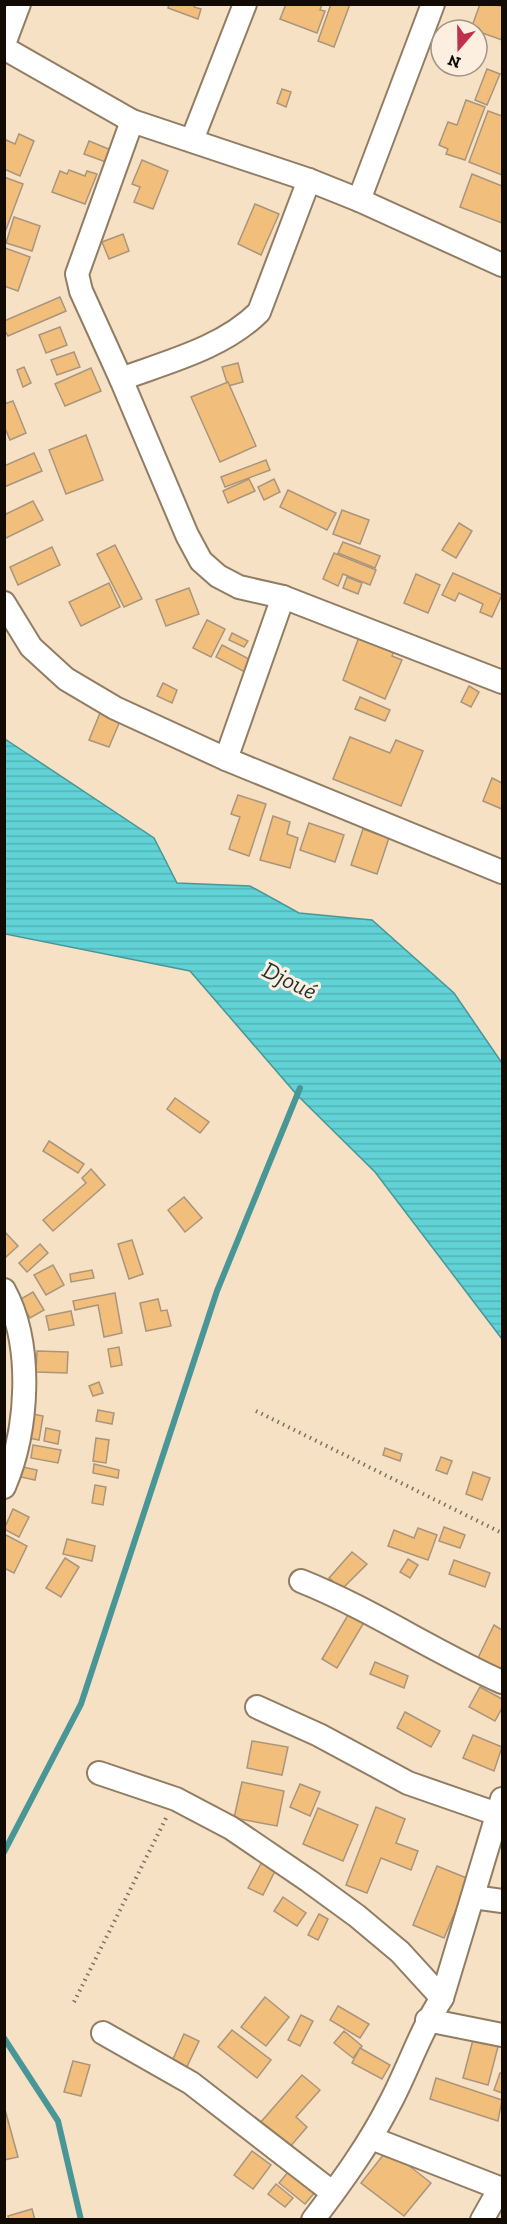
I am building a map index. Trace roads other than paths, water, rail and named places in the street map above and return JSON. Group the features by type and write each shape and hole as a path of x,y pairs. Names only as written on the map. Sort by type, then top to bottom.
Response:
{"street":[{"path":"20,4 4,46 132,121 309,180 359,200 502,265"},
{"path":"192,140 245,4"},
{"path":"359,200 433,4"},
{"path":"132,121 78,274 81,291 121,379 186,535 201,561 218,576 239,587 283,597 502,682"},
{"path":"121,379 201,349 247,324 259,312 309,180"},
{"path":"226,759 283,597"},
{"path":"4,603 31,647 66,679 115,708 226,759 502,872"},
{"path":"4,1290 19,1323 24,1387 20,1428 11,1471 4,1487"},
{"path":"302,1581 339,1596 475,1670 502,1682"},
{"path":"257,1707 319,1735 408,1783 500,1807 442,1998 427,2020 410,2064 371,2138 356,2163 313,2220"},
{"path":"99,1773 176,1798 231,1828 357,1916 400,1952 442,1998"},
{"path":"473,1897 502,1901"},
{"path":"427,2020 502,2035"},
{"path":"103,2034 191,2083 333,2193"},
{"path":"371,2138 501,2188 482,2220"}],"water":[{"name":"Djoué","path":"5,739 154,838 177,883 250,886 299,913 372,920 454,993 502,1063 502,1339 375,1172 297,1095 190,971 5,934"}],"waterway":[{"path":"4,1852 81,1704 217,1291 300,1088"},
{"path":"4,2038 58,2121 81,2220"}]}
